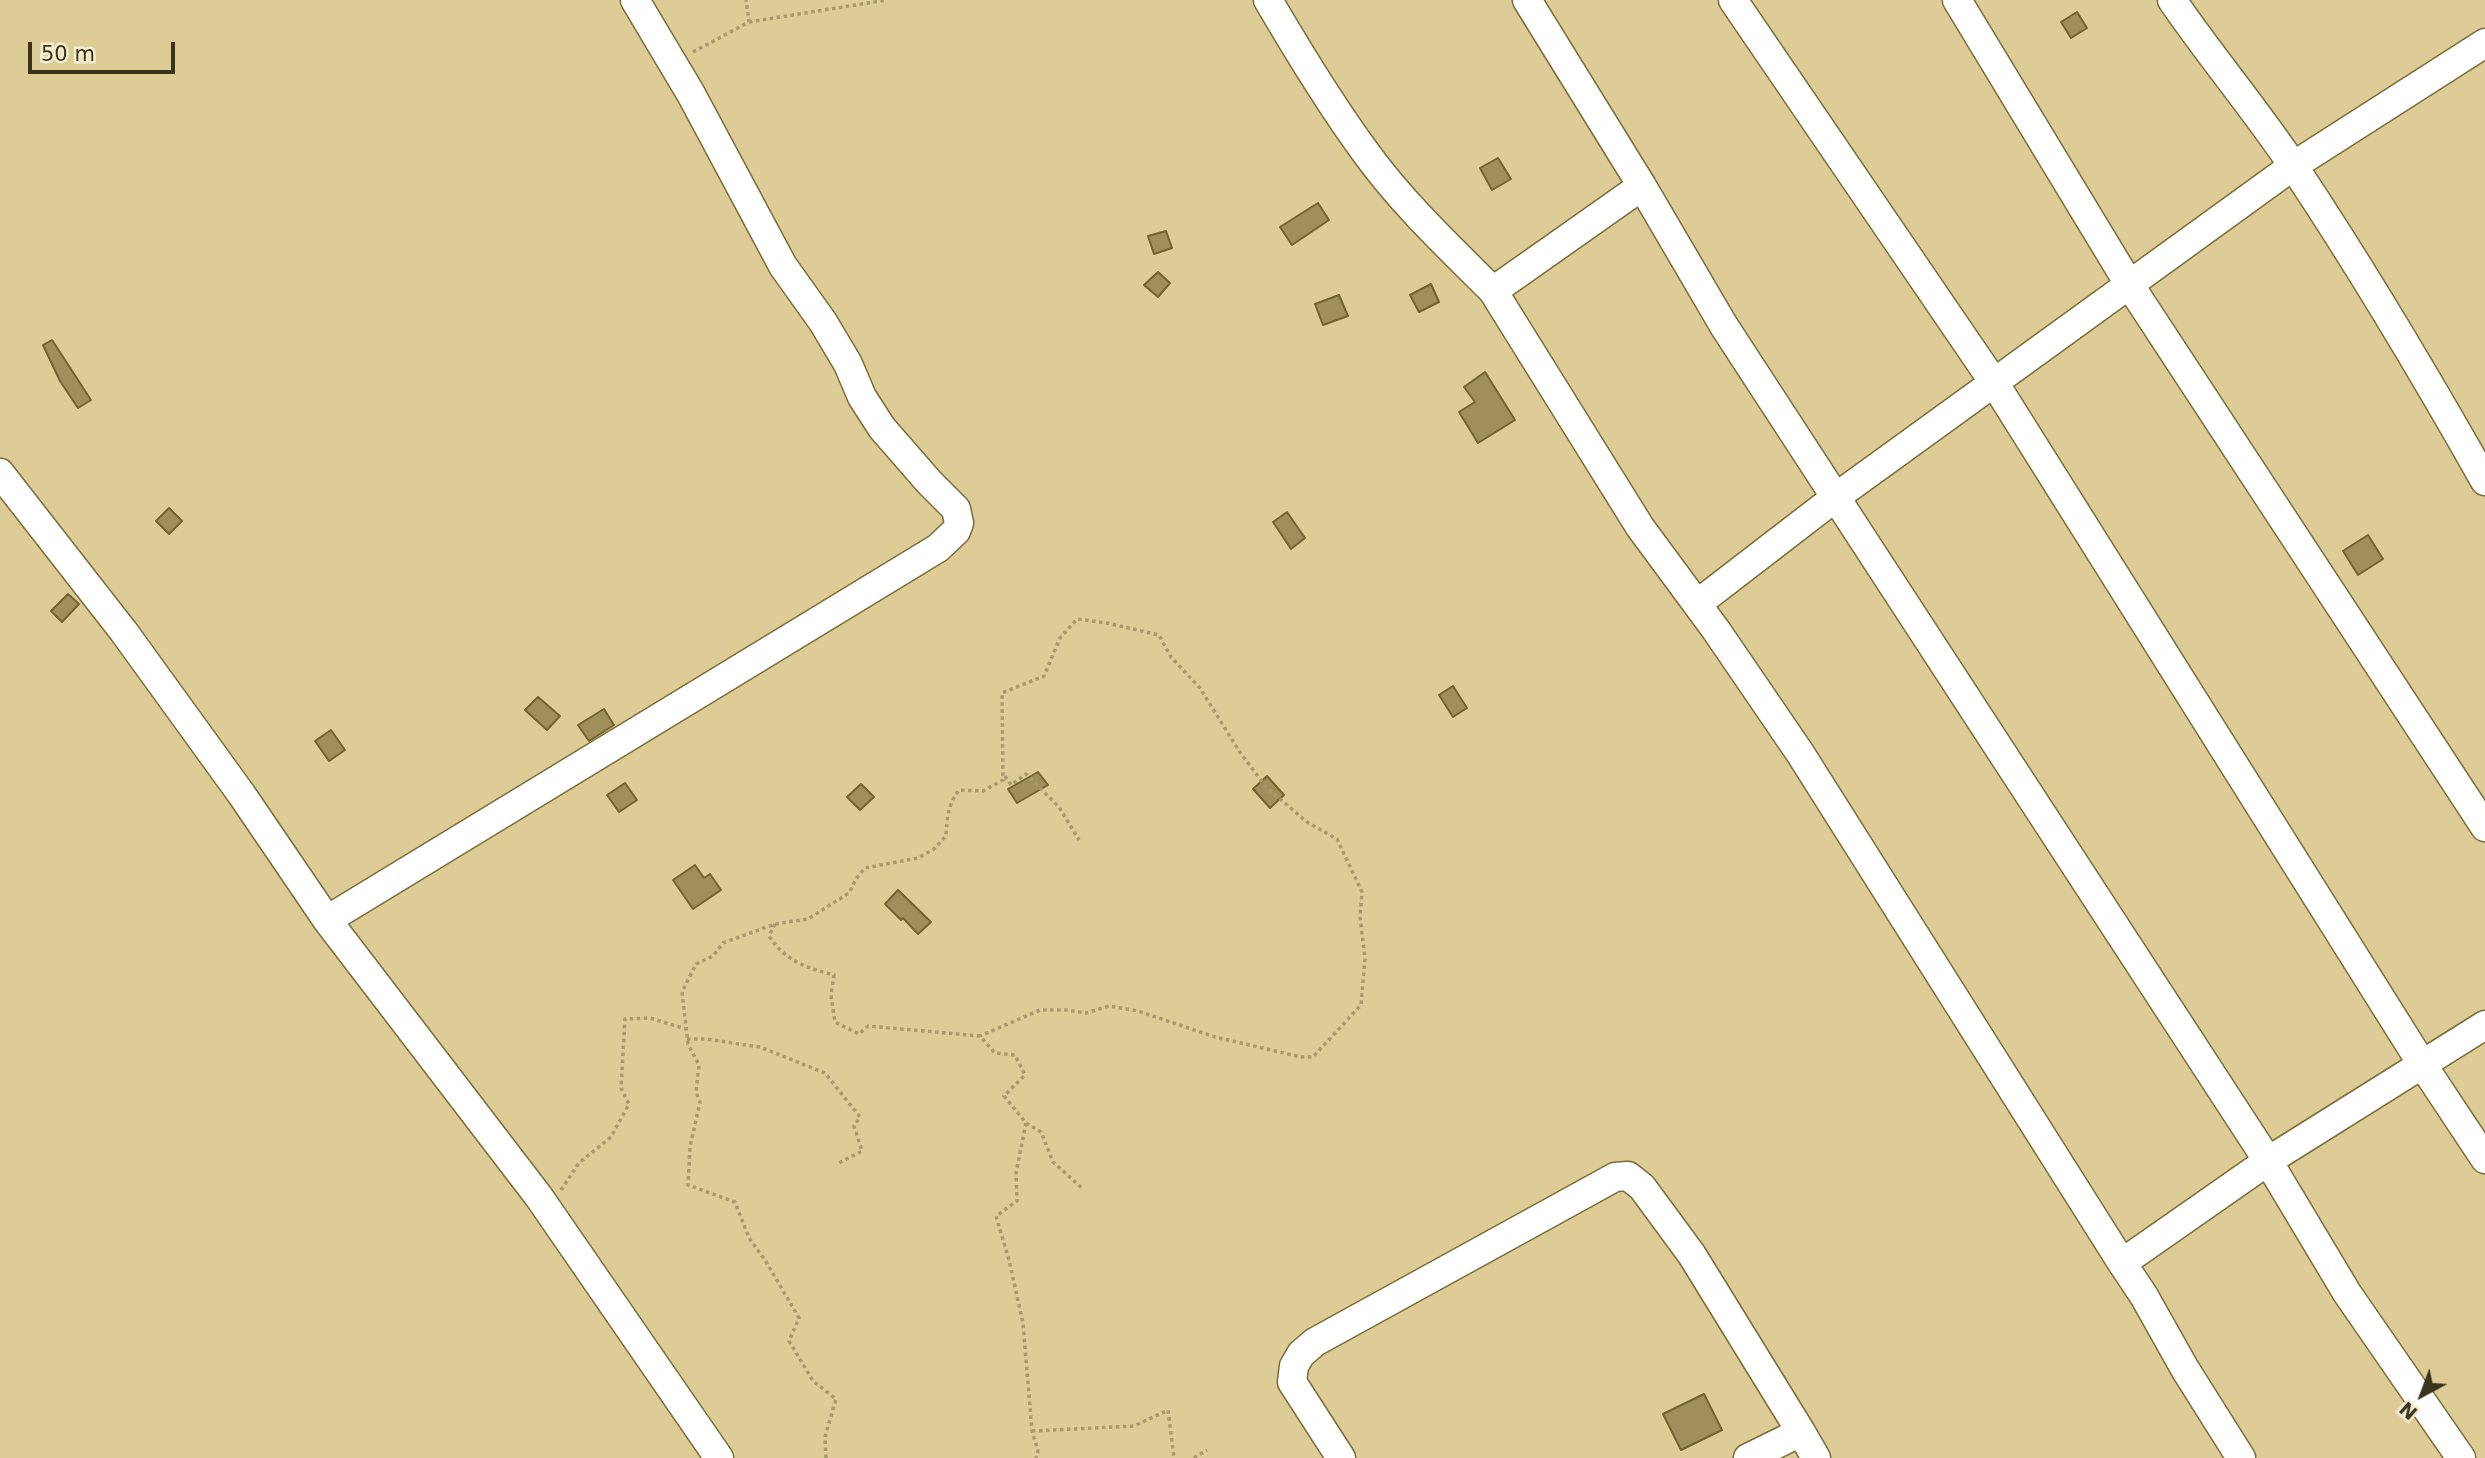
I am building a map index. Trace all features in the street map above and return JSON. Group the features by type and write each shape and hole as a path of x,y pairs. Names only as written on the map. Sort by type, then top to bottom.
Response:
{"street":[{"path":"327,920 938,548 956,531 959,523 956,509 882,428 862,397 848,363 783,266 673,63 635,0"},
{"path":"1268,0 1319,87 1368,156 1435,233 1493,291 1640,527 1800,753 2144,1296 2185,1369 2241,1458"},
{"path":"1527,0 1642,186 1724,326 2268,1161 2347,1293 2461,1458"},
{"path":"1733,0 1995,384 2422,1064 2485,1159"},
{"path":"1957,0 2129,284 2485,827"},
{"path":"2172,0 2202,45 2294,166 2427,378 2485,481"},
{"path":"1697,604 1836,497 2294,166 2485,43"},
{"path":"1493,291 1642,186"},
{"path":"0,473 124,632 242,795 327,920 539,1197 719,1458"},
{"path":"2122,1263 2268,1161 2485,1024"},
{"path":"1341,1458 1292,1382 1294,1366 1301,1354 1315,1342 1622,1175 1628,1176 1642,1187 1692,1255 1816,1458"},
{"path":"1748,1458 1801,1432"}],"path":[{"path":"746,0 749,22"},
{"path":"673,63 749,22 887,0"},
{"path":"775,924 769,936 778,949 801,966 834,975 831,995 835,1022 859,1034 868,1026 980,1036 1040,1010 1086,1013 1109,1006 1138,1011 1215,1037 1301,1058 1313,1056 1361,1005 1365,958 1360,917 1362,892 1337,838 1307,822 1266,787 1239,751 1200,688 1171,657 1159,635 1077,619 1060,638 1044,676 1002,693 1003,780 983,790 959,790 951,800 947,813 946,836 933,849 918,858 865,868 849,893 808,919 775,924 723,943 713,956 696,964 682,992 687,1039 699,1065 696,1092 700,1102 690,1147 688,1185 735,1202 749,1238 799,1318 789,1341 813,1381 836,1399 825,1437 826,1458"},
{"path":"1003,774 1011,785 1027,774 1059,807 1079,840"},
{"path":"539,1197 559,1194 579,1163 611,1137 629,1104 621,1088 625,1019 650,1018 686,1029"},
{"path":"980,1036 995,1053 1016,1055 1024,1075 1004,1096 1026,1123 1041,1132 1054,1162 1082,1188"},
{"path":"687,1039 760,1047 825,1073 860,1116 854,1126 862,1151 837,1164"},
{"path":"1026,1123 1016,1173 1017,1201 996,1216 1023,1323 1032,1431 1038,1451 1036,1458"},
{"path":"1032,1431 1134,1426 1168,1410 1174,1458"},
{"path":"1194,1458 1207,1450"}],"building":[{"path":"2077,12 2087,28 2071,38 2061,22"},
{"path":"1498,158 1511,179 1492,190 1480,168"},
{"path":"1318,203 1329,220 1292,245 1280,227"},
{"path":"1166,231 1172,248 1154,254 1148,236"},
{"path":"1158,272 1170,283 1158,297 1144,285"},
{"path":"1431,284 1439,302 1419,312 1410,295"},
{"path":"1339,295 1348,316 1323,325 1315,304"},
{"path":"52,340 91,400 78,408 60,381 43,345"},
{"path":"1485,372 1515,420 1478,443 1459,412 1475,402 1464,387"},
{"path":"169,508 182,521 169,534 156,521"},
{"path":"1287,512 1305,538 1291,549 1273,522"},
{"path":"2368,535 2383,559 2358,575 2343,551"},
{"path":"68,594 79,604 62,622 51,611"},
{"path":"1453,686 1467,708 1453,717 1439,695"},
{"path":"538,697 560,716 547,730 525,710"},
{"path":"604,709 614,725 589,741 578,725"},
{"path":"331,730 345,750 329,761 315,741"},
{"path":"1038,772 1048,785 1017,803 1008,789"},
{"path":"1267,776 1284,795 1270,808 1253,789"},
{"path":"625,783 637,800 619,812 607,795"},
{"path":"861,784 874,797 860,810 847,797"},
{"path":"695,865 704,878 710,874 721,890 693,909 673,880"},
{"path":"898,890 931,922 918,934 885,904"},
{"path":"1704,1394 1722,1430 1681,1450 1663,1414"}]}
